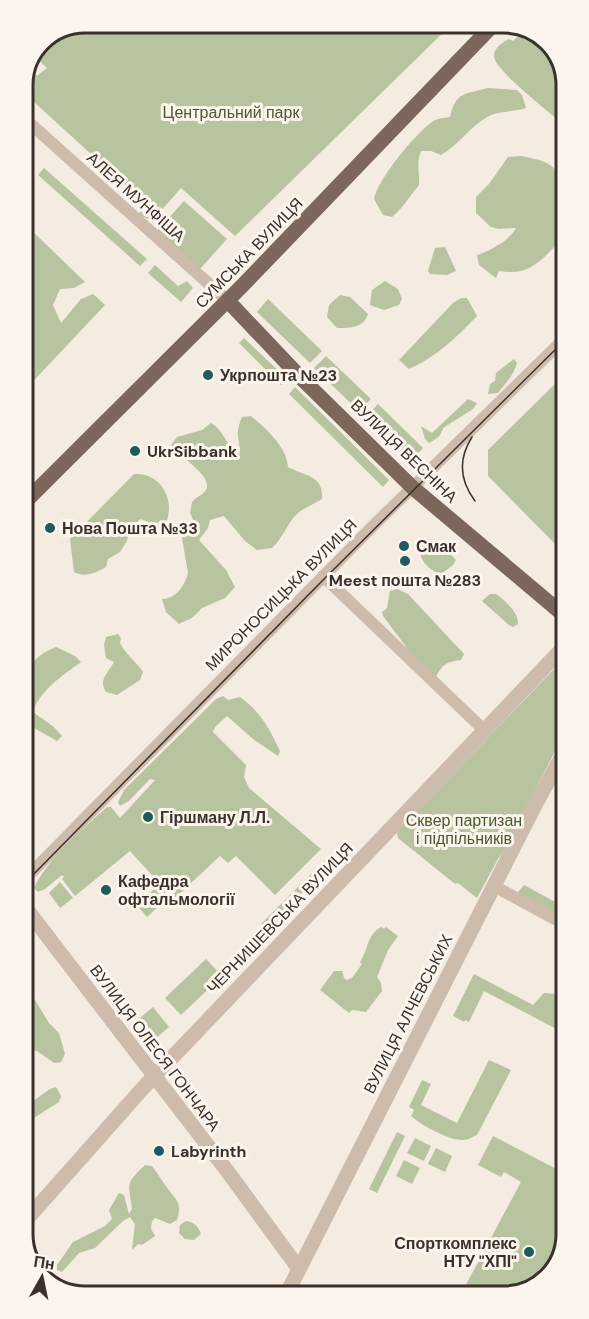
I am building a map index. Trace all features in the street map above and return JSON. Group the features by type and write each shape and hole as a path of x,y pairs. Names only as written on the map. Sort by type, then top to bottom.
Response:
{"main road":[{"name":"СУМСЬКА ВУЛИЦЯ","path":"33,494 228,301 485,33"},
{"name":"ВУЛИЦЯ ВЕСНІНА","path":"228,301 300,377 412,487 556,608"}],"street":[{"name":"АЛЕЯ МУНФІША","path":"33,126 228,301"},
{"name":"МИРОНОСИЦЬКА ВУЛИЦЯ","path":"33,871 323,576 556,347"},
{"path":"323,576 484,730"},
{"name":"ЧЕРНИШЕВСЬКА ВУЛИЦЯ","path":"33,1212 154,1076 556,655"},
{"name":"ВУЛИЦЯ АЛЧЕВСЬКИХ","path":"290,1286 556,767"},
{"path":"494,886 556,920"},
{"name":"ВУЛИЦЯ ОЛЕСЯ ГОНЧАРА","path":"33,917 299,1269"}],"green space":[{"name":"Центральний парк","path":"85,33 443,33 235,236 181,188 152,221 140,215 138,197 33,101 35,74 37,76 47,68 39,61 51,46 65,37"},
{"path":"519,35 524,37 536,44 551,62 556,85 556,119 512,80 496,62 494,52 497,48 509,39 513,41"},
{"path":"488,88 517,90 522,95 526,108 489,116 441,155 431,151 421,151 418,164 419,185 392,217 383,215 374,199 377,190 389,169 407,147 432,122 450,117 455,102 463,95"},
{"path":"521,156 536,159 545,162 556,171 556,245 536,264 520,271 499,271 496,278 479,265 477,255 494,248 516,228 491,227 476,213 476,197 489,184 508,157"},
{"path":"44,168 147,259 140,266 38,175"},
{"path":"184,201 227,239 200,269 157,231"},
{"path":"33,232 85,282 74,288 60,289 53,305 61,323 81,299 93,294 105,305 33,381"},
{"path":"445,247 456,271 447,275 430,274 428,271 435,248"},
{"path":"155,265 178,286 187,281 193,288 181,302 148,273"},
{"path":"385,281 398,289 402,299 399,305 384,310 370,305 372,290"},
{"path":"340,295 350,297 368,314 360,325 337,328 327,317 329,305"},
{"path":"461,298 467,298 477,316 445,346 428,359 409,369 399,360 453,303"},
{"path":"268,299 322,351 310,363 257,312"},
{"path":"244,338 287,379 281,385 239,343"},
{"path":"326,356 371,399 359,411 314,368"},
{"path":"514,359 517,363 509,379 498,393 488,394 490,384 495,381 496,373"},
{"path":"556,383 556,545 488,476 488,450"},
{"path":"295,387 389,480 383,487 289,394"},
{"path":"468,399 477,403 473,409 443,428 438,437 429,443 425,439 421,426 432,433"},
{"path":"378,404 423,448 410,462 365,418"},
{"path":"251,416 280,446 288,467 312,477 320,485 322,499 297,514 272,548 257,550 245,541 224,516 210,520 208,528 199,540 226,570 235,587 225,598 202,608 192,618 179,624 166,612 162,599 176,594 188,573 182,538 194,522 190,513 192,502 205,492 207,484 200,473 171,445 177,437 202,430 211,423 240,454 238,433 242,417"},
{"path":"134,474 151,477 163,489 169,505 166,523 140,519 129,532 127,541 120,552 108,559 106,567 86,575 74,572 70,539"},
{"path":"422,537 441,546 456,560 440,575 422,560 420,544"},
{"path":"397,589 408,594 464,654 461,660 443,666 436,677 416,660 383,616 382,612 387,608 390,591"},
{"path":"490,594 496,594 511,607 518,624 513,627 509,625 482,601"},
{"path":"118,634 122,647 143,672 140,680 117,695 106,692 103,680 114,662 106,658 104,645 106,637"},
{"path":"56,647 75,656 81,662 46,690 33,712 33,663"},
{"name":"Сквер партизан і підпільників","path":"556,667 556,749 477,898 458,883 455,884 398,838 397,832"},
{"path":"223,696 228,700 240,697 254,709 268,728 280,751 278,756 253,739 227,716 213,732 246,765 244,777 249,788 321,849 275,895 236,856 228,863 220,856 174,899 170,896 147,917 137,905 160,884 130,851 75,896 62,879 64,877 62,875 38,892 34,888 40,877 66,845 107,807 111,807 120,818 155,780 150,779 129,801 120,806 118,802 124,790 216,699"},
{"path":"33,712 54,727 62,736 57,741 33,727"},
{"path":"329,856 334,861 266,929 261,924"},
{"path":"60,882 73,898 60,908 49,893"},
{"path":"524,885 556,903 556,917 520,897 518,892"},
{"path":"381,927 384,929 386,927 398,936 388,950 377,977 382,991 366,1012 352,1010 349,1013 320,990 334,971 342,971 347,980 352,978 362,964 360,962 370,938"},
{"path":"206,959 222,976 181,1015 165,998"},
{"path":"474,974 533,1005 544,993 556,994 556,1029 484,991 469,1022 453,1016"},
{"path":"33,997 49,1023 59,1033 65,1054 61,1062 54,1063 33,1050"},
{"path":"153,1007 169,1027 156,1038 140,1018"},
{"path":"489,1060 511,1070 477,1135 465,1140 457,1140 428,1128 411,1116 414,1110 409,1107 422,1080 431,1084 421,1105 457,1123"},
{"path":"56,1087 61,1096 59,1102 33,1119 33,1101"},
{"path":"397,1132 405,1136 377,1193 369,1189"},
{"path":"493,1136 556,1169 556,1234 553,1251 541,1271 521,1283 511,1286 465,1286 521,1182 504,1172 501,1177 478,1165"},
{"path":"415,1138 431,1146 424,1161 407,1153"},
{"path":"436,1148 452,1156 445,1172 428,1164"},
{"path":"404,1160 420,1168 412,1184 396,1176"},
{"path":"145,1165 152,1166 179,1205 177,1220 170,1224 155,1218 151,1229 155,1236 142,1245 138,1244 132,1250 135,1224 130,1217 95,1248 79,1253 72,1261 72,1247 70,1247 73,1242 105,1226 112,1219 109,1210 119,1193 124,1195 129,1214 132,1209 129,1189 134,1177"},
{"path":"186,1221 194,1224 200,1231 201,1234 194,1240 185,1239 179,1233 180,1225"}],"tram line":[{"path":"33,875 325,578 556,349"},
{"path":"472,437 464,453 463,470 466,486 475,501"}],"place":[{"name":"Укрпошта №23","path":"208,375"},
{"name":"UkrSibbank","path":"135,451"},
{"name":"Нова Пошта №33","path":"50,528"},
{"name":"Смак","path":"404,546"},
{"name":"Meest пошта №283","path":"405,561"},
{"name":"Гіршману Л.Л.","path":"148,817"},
{"name":"Кафедра офтальмології","path":"106,890"},
{"name":"Labyrinth","path":"159,1151"},
{"name":"Спорткомплекс НТУ \"ХПІ\"","path":"529,1252"}]}
